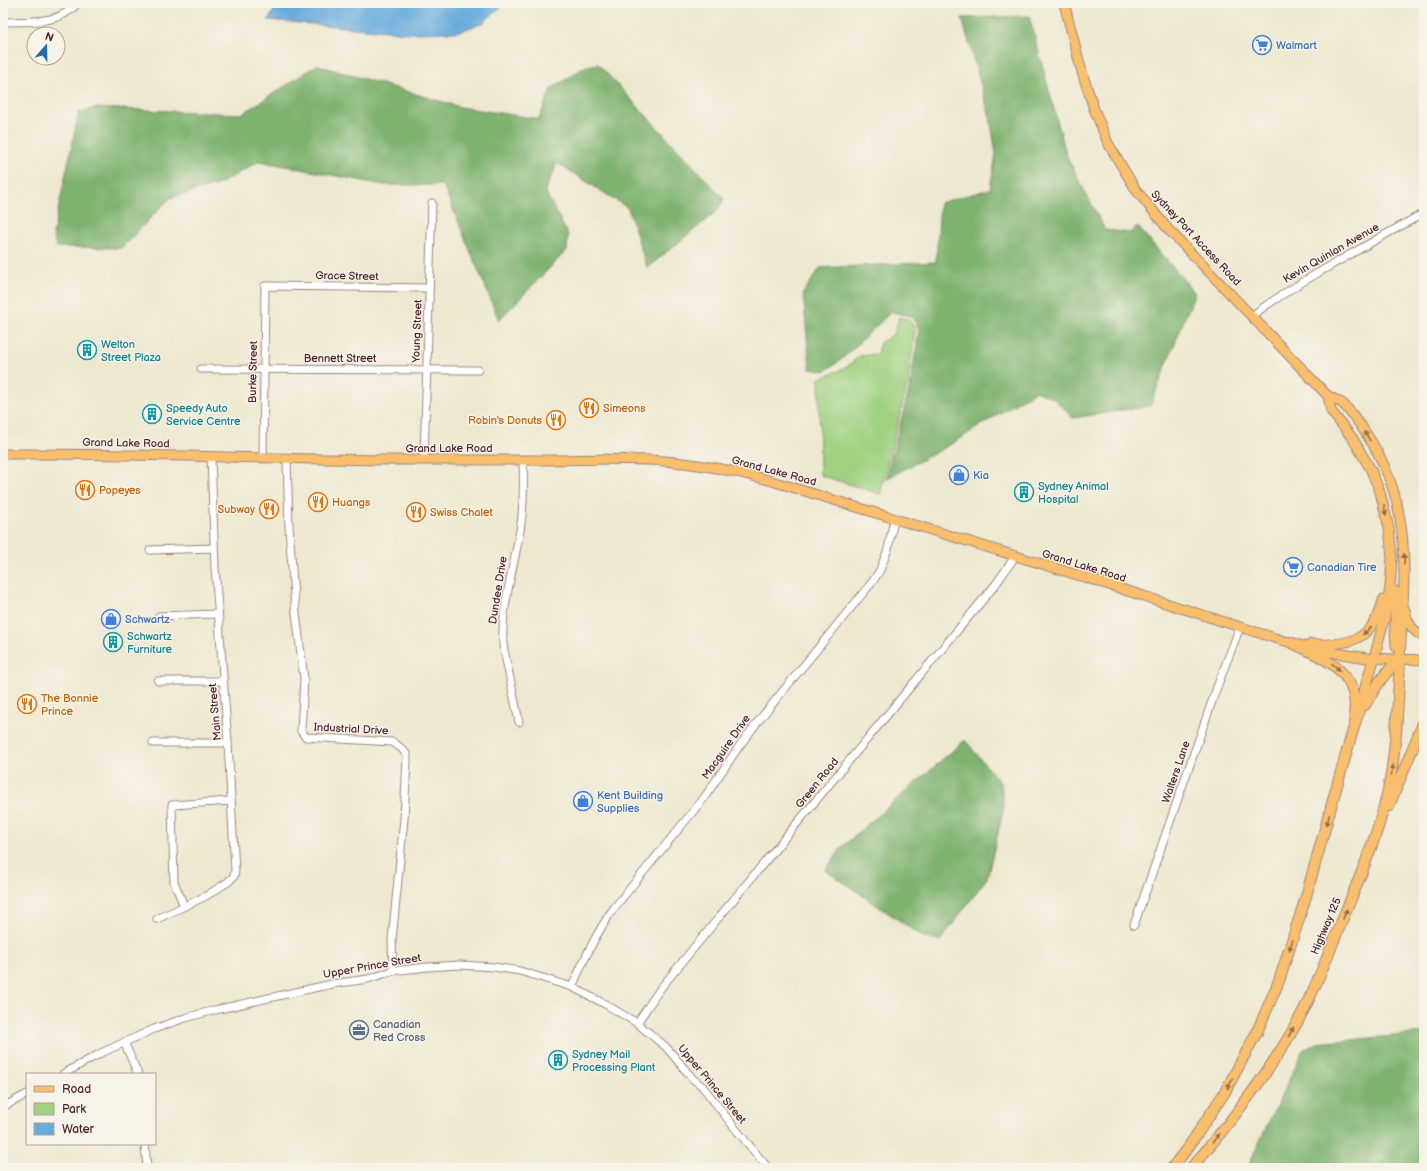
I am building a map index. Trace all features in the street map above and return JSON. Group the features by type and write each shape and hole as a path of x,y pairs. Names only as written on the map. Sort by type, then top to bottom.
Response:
{"highway":[{"path":"1172,1168 1225,1092 1243,1059 1279,982 1296,932 1318,856 1354,716 1355,702 1353,691 1346,676 1332,663 1290,642"},
{"path":"1338,782 1374,658"},
{"path":"1352,737 1360,715 1374,690 1386,673 1400,659"},
{"name":"Highway 125","path":"1191,1168 1246,1099 1288,1040 1310,997 1356,887 1381,816 1390,781 1395,742 1400,659"},
{"path":"1356,887 1424,721"}],"main road":[{"name":"Sydney Port Access Road","path":"1064,3 1082,72 1094,108 1108,143 1136,190 1157,217 1328,396 1342,402 1363,430 1379,456 1391,483 1399,510 1403,538 1404,598 1400,659"},
{"name":"Sydney Port Access Road","path":"1328,396 1331,411 1353,439 1371,470 1380,492 1389,528 1392,558 1390,587 1386,613 1374,658"},
{"name":"Grand Lake Road","path":"3,454 424,460 616,459 666,461 716,468 740,472 772,481 1240,627 1323,651 1374,658 1424,660"},
{"path":"1290,642 1321,644 1342,643 1360,637 1371,628 1381,609 1386,586 1390,554 1389,528"},
{"path":"1389,528 1394,563 1394,629 1400,659"},
{"path":"1404,598 1406,616 1409,623 1414,630 1424,637"}],"street":[{"path":"3,22 53,19 71,11 78,3"},
{"name":"Young Street","path":"424,460 432,203"},
{"name":"Kevin Quinlan Avenue","path":"1252,316 1266,304 1369,243 1424,213"},
{"name":"Grace Street","path":"265,286 429,288"},
{"name":"Burke Street","path":"263,458 265,286"},
{"name":"Bennett Street","path":"201,369 478,370"},
{"name":"Main Street","path":"157,919 206,896 228,882 234,876 236,867 218,614 210,457"},
{"name":"Industrial Drive","path":"287,458 289,527 294,596 304,678 300,728 302,733 306,737 393,742 400,746 407,755 404,819 392,940 393,971"},
{"name":"Dundee Drive","path":"519,722 502,636 522,515 524,495 524,460"},
{"name":"Macguire Drive","path":"572,988 598,932 614,908 704,798 760,718 873,581 880,570 888,549 894,520"},
{"path":"150,550 214,548"},
{"name":"Green Road","path":"637,1023 660,989 996,584 1014,556"},
{"path":"159,616 218,614"},
{"name":"Walters Lane","path":"1134,925 1217,687 1240,627"},
{"path":"158,681 223,681"},
{"path":"153,744 228,743"},
{"path":"184,906 174,882 172,805 232,801"},
{"name":"Upper Prince Street","path":"65,1073 124,1042 185,1018 332,984 368,979 393,971 460,965 494,967 520,971 572,988 605,1004 637,1023 666,1047 693,1079 702,1086 768,1168"},
{"path":"124,1042 138,1073"},
{"path":"3,1107 26,1095"},
{"path":"145,1145 147,1168"}],"green space":[{"path":"1029,16 1067,157 1105,230 1131,233 1137,226 1195,293 1150,406 1073,418 1053,398 1035,391 948,446 886,479 910,386 919,329 911,316 891,312 841,360 825,371 810,369 803,293 820,268 936,262 940,203 990,189 996,154 990,117 962,18"},
{"path":"598,64 724,199 717,211 647,268 628,208 557,163 545,191 568,235 567,250 499,320 443,185 384,185 259,161 220,184 170,198 121,248 56,247 53,234 79,112 95,108 242,114 317,65 460,107 539,119 551,89 586,66"},
{"path":"899,317 909,320 915,329 908,382 880,494 820,475 819,379 845,368 860,356 877,354 880,343 894,334"},
{"path":"965,740 1001,784 1004,808 987,878 940,941 925,938 825,870 843,846"},
{"path":"1424,1033 1424,1115 1421,1143 1424,1144 1424,1168 1247,1168 1303,1050 1317,1043"}],"water":[{"path":"279,3 506,3 481,24 457,32 409,33 268,20"}],"place":[{"name":"Walmart","path":"1262,45"},
{"name":"Welton Street Plaza","path":"87,350"},
{"name":"Simeons","path":"589,408"},
{"name":"Speedy Auto Service Centre","path":"152,414"},
{"name":"Robin's Donuts","path":"556,420"},
{"name":"Kia","path":"959,475"},
{"name":"Popeyes","path":"85,490"},
{"name":"Sydney Animal Hospital","path":"1024,492"},
{"name":"Huangs","path":"318,502"},
{"name":"Subway","path":"269,509"},
{"name":"Swiss Chalet","path":"416,512"},
{"name":"Canadian Tire","path":"1293,567"},
{"name":"Schwartz","path":"111,619"},
{"name":"Schwartz Furniture","path":"113,642"},
{"name":"The Bonnie Prince","path":"27,704"},
{"name":"Kent Building Supplies","path":"583,801"},
{"name":"Canadian Red Cross","path":"359,1030"},
{"name":"Sydney Mail Processing Plant","path":"558,1060"}]}
